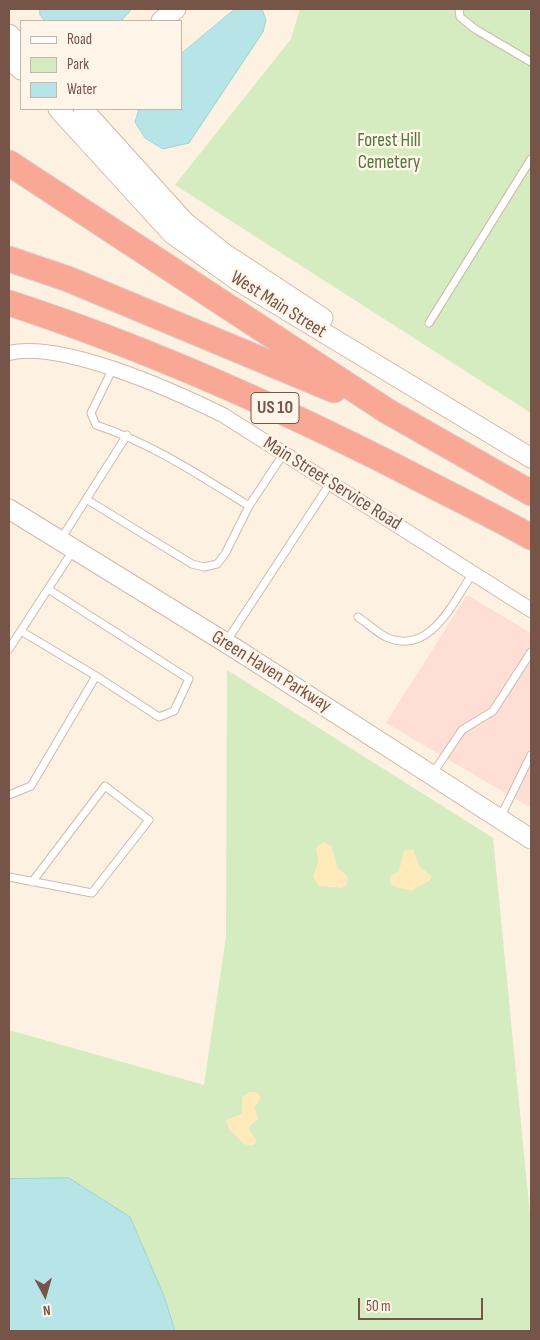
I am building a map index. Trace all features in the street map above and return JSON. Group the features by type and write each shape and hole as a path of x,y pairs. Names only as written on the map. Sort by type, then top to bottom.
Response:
{"highway":[{"path":"9,162 387,411"},
{"name":"US 10","path":"9,260 68,278 387,411 531,493"},
{"name":"US 10","path":"9,303 188,369 260,401 330,433 531,537"}],"street":[{"path":"162,20 176,9"},
{"path":"9,34 20,45"},
{"path":"9,58 20,69"},
{"name":"West Main Street","path":"59,110 172,234 238,282 531,458"},
{"name":"West Main Street","path":"84,110 185,222 224,254 337,328 531,445"},
{"name":"Main Street Service Road","path":"9,353 40,351 83,359 181,394 223,415 531,610"},
{"name":"Green Haven Parkway","path":"9,509 226,643 531,839"}],"lane":[{"path":"459,9 460,17 475,29 531,62"},
{"path":"429,323 531,160"},
{"path":"112,370 91,413 92,420 96,425 127,435 171,458 249,506"},
{"path":"9,650 48,589 86,499 127,435"},
{"path":"86,499 192,564 204,567 217,564 225,554 249,506 284,453"},
{"path":"226,643 331,482"},
{"path":"358,617 387,637 406,642 423,638 436,627 473,573"},
{"path":"21,631 159,717 174,710 189,679 48,589"},
{"path":"432,775 462,730 493,711 531,652"},
{"path":"9,795 31,786 96,676"},
{"path":"500,818 531,755"},
{"path":"9,877 32,882 92,893 149,820 105,786 32,882"}],"shaded area":[{"path":"467,595 531,633 531,808 386,723"}],"green space":[{"name":"Forest Hill Cemetery","path":"300,9 531,9 531,413 175,185 291,39"},
{"path":"227,670 493,838 531,1225 531,1331 9,1331 9,1030 204,1085 226,937"}],"sand":[{"path":"323,842 332,846 337,867 348,877 347,884 342,888 319,886 313,877 318,862 316,848"},
{"path":"413,849 420,867 432,876 429,881 411,891 393,886 390,882 391,875 399,871 404,851"},
{"path":"250,1092 257,1092 261,1097 255,1108 258,1119 250,1126 249,1130 256,1139 255,1144 251,1146 244,1144 229,1130 226,1120 242,1114 242,1097"}],"water":[{"path":"40,9 132,9 122,20 44,20 40,15"},
{"path":"235,9 262,9 266,20 263,32 189,143 163,149 145,138 135,122 139,110 182,110 182,53"},
{"path":"69,1178 130,1217 164,1296 175,1331 9,1331 9,1179"}]}
